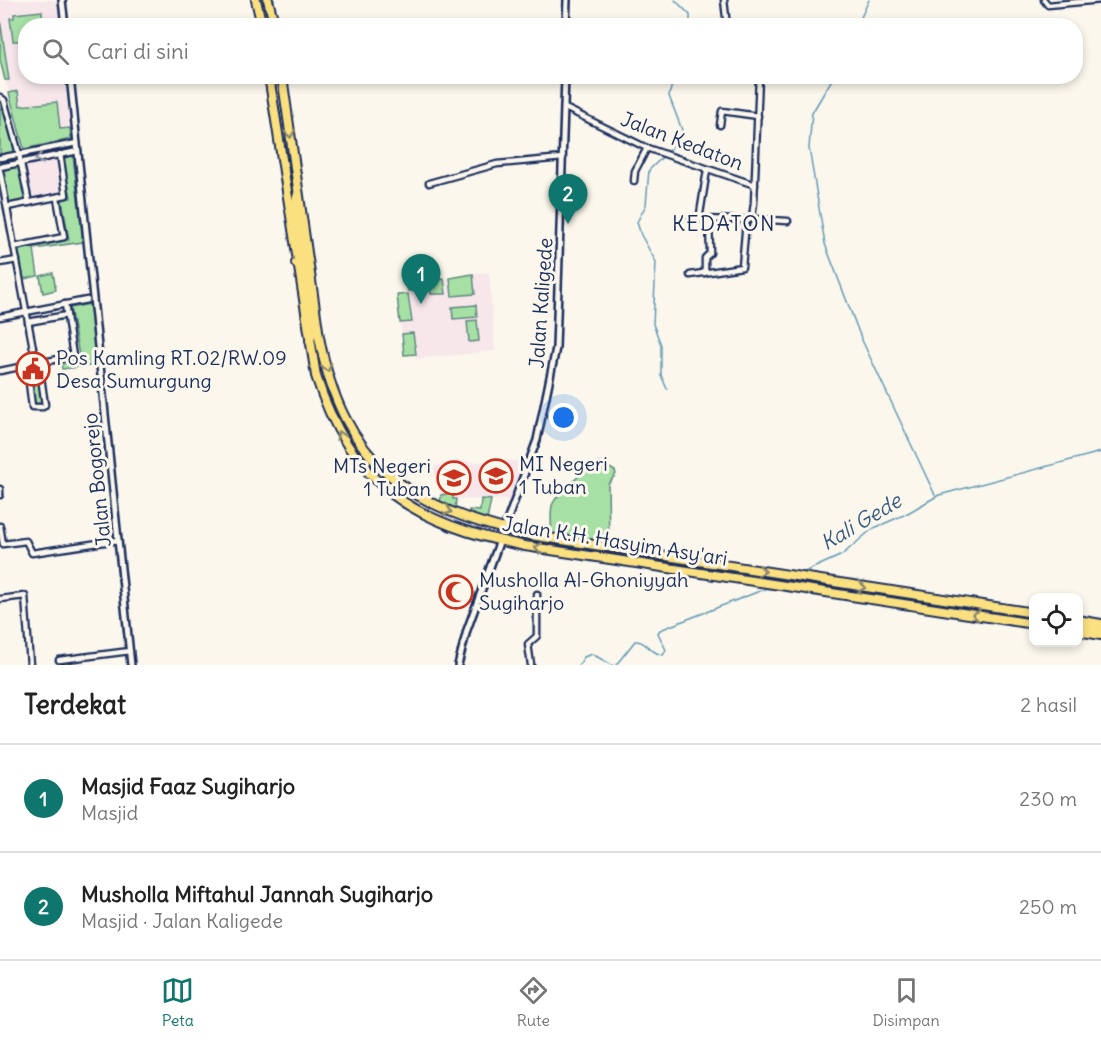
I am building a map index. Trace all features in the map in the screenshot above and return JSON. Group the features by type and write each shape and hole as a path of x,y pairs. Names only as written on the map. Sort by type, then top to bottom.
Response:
{"highway":[{"path":"256,0 260,18"},
{"path":"268,0 272,18"},
{"name":"Jalan K.H. Hasyim Asy'ari","path":"270,84 296,263 316,376 330,414 350,452 373,479 394,497 427,515 500,540 1029,623"},
{"name":"Jalan K.H. Hasyim Asy'ari","path":"283,84 311,277 328,374 345,416 369,454 393,480 415,496 453,514 504,529 561,541 1029,612"},
{"path":"296,263 300,267 304,266 295,204 299,193"},
{"path":"309,341 312,331 305,272 308,271 311,277"},
{"path":"561,541 570,547 628,555 628,559 624,560"},
{"path":"1083,621 1101,624"},
{"path":"1083,628 1101,633"},
{"path":"1083,632 1101,633"}],"street":[{"path":"62,0 64,18"},
{"path":"566,18 567,0"},
{"path":"724,0 726,18"},
{"path":"1044,0 1048,5 1101,0"},
{"name":"Jalan Bogorejo","path":"71,84 131,665"},
{"name":"Jalan Kaligede","path":"504,529 537,440 552,375 558,330 565,84"},
{"path":"690,275 742,267 755,185 759,84"},
{"path":"0,97 4,99 19,154 28,203"},
{"name":"Jalan Kedaton","path":"565,108 661,154 755,185"},
{"path":"720,125 722,111 758,116"},
{"path":"0,158 77,142"},
{"path":"634,181 635,171 647,148"},
{"path":"27,366 32,407 39,408 45,405 0,169 78,151"},
{"path":"7,207 67,194 60,154"},
{"path":"429,183 497,164 563,158"},
{"path":"699,220 707,170"},
{"path":"14,247 62,238 65,235 57,198"},
{"path":"690,219 788,221"},
{"path":"705,273 705,257 710,253 709,220"},
{"path":"0,263 17,260"},
{"path":"0,316 87,300"},
{"path":"0,371 71,357 74,351 65,304"},
{"path":"28,322 67,315"},
{"path":"0,489 0,495"},
{"path":"0,526 4,545 26,541 33,552 118,540"},
{"path":"458,665 467,630 500,540"},
{"path":"531,665 528,644 537,636 537,594"},
{"path":"0,599 23,595 26,598 30,665"},
{"path":"59,660 130,651"}],"shaded area":[{"path":"0,0 58,0 59,18 18,18 18,84 66,84 71,139 24,149 0,60"},
{"path":"57,159 64,192 32,199 25,166"},
{"path":"482,272 489,273 495,351 416,359 415,354 404,355 397,295 408,294 407,286"},
{"name":"MI Negeri 1 Tuban","path":"457,460 472,462 527,460 512,500 453,499 453,493 441,495 433,467"}],"green space":[{"path":"42,11 42,18 18,18 18,41 13,41 10,18 14,18 14,14"},
{"path":"0,19 9,80 5,80 0,60"},
{"path":"18,91 20,106 57,102 60,129 70,128 71,139 24,149 9,93"},
{"path":"0,100 16,153 0,156"},
{"path":"73,156 83,242 34,249 38,276 24,279 18,250 69,240 62,200 71,198 63,158"},
{"path":"19,167 25,200 9,203 3,170"},
{"path":"53,273 56,290 43,293 40,276"},
{"path":"473,274 475,294 452,296 450,278"},
{"path":"444,279 446,294 431,294 430,288 408,291 407,286"},
{"path":"408,294 412,322 400,323 397,295"},
{"path":"90,304 97,365 62,369 61,364 80,360 70,308"},
{"path":"476,305 477,317 453,319 452,307"},
{"path":"477,320 479,341 469,342 467,321"},
{"path":"413,333 416,354 404,355 402,334"},
{"path":"37,370 42,403 35,404 30,371"},
{"path":"601,463 615,471 616,474 608,484 609,543 551,535 551,509 554,501 582,474"},
{"path":"460,469 461,487 451,488 447,472"},
{"path":"483,479 503,479 503,489 484,489"},
{"path":"453,493 453,499 456,499 455,511 440,505 441,495"},
{"path":"481,499 491,500 487,520 469,515 469,510 480,511"}],"waterway":[{"path":"274,0 275,13"},
{"path":"675,0 690,15 690,18"},
{"path":"861,18 869,0"},
{"path":"667,389 661,375 661,345 653,324 656,262 641,235 637,222 646,205 649,170 671,149 682,130 669,96 672,84"},
{"path":"829,84 812,113 809,148 825,244 861,338 935,495"},
{"name":"Kali Gede","path":"802,573 842,555 872,529 906,514 939,495 1101,452"},
{"name":"Kali Gede","path":"616,665 635,641 663,655 666,650 658,633 660,630 770,587"},
{"name":"Kali Gede","path":"579,665 584,657 592,654 612,665"}],"place":[{"name":"Musholla Miftahul Jannah Sugiharjo","path":"568,224"},
{"name":"Masjid Faaz Sugiharjo","path":"421,304"},
{"name":"Pos Kamling RT.02/RW.09 Desa Sumurgung","path":"33,369"},
{"name":"MI Negeri 1 Tuban","path":"496,476"},
{"name":"MTs Negeri 1 Tuban","path":"454,478"},
{"name":"Musholla Al-Ghoniyyah Sugiharjo","path":"456,592"}],"district":[{"name":"KEDATON","path":"724,224"}]}
